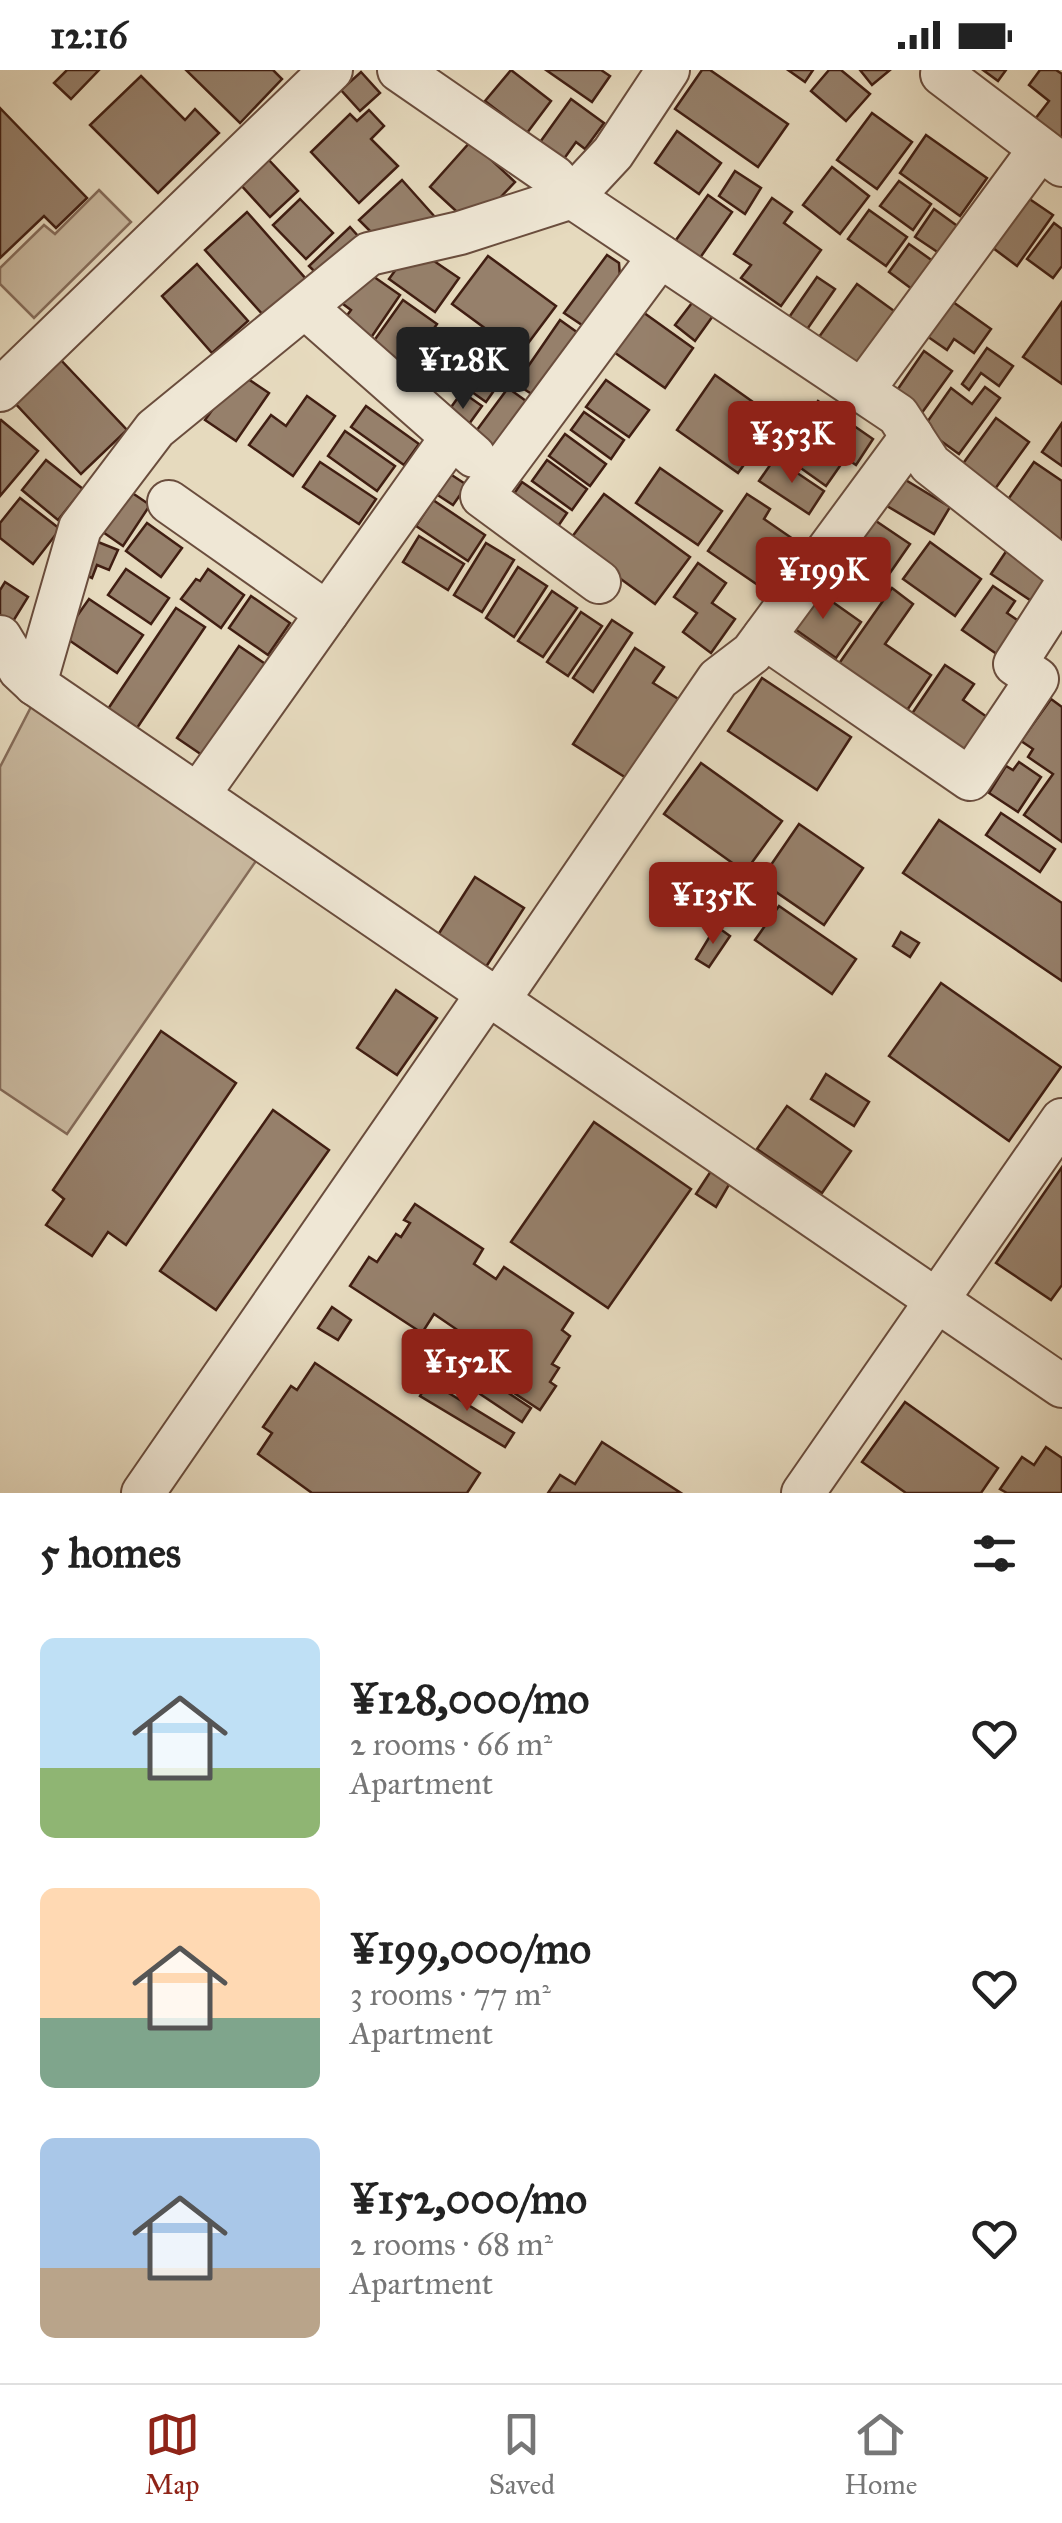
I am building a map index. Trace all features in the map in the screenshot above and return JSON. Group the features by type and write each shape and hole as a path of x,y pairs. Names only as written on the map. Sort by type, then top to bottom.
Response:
{"street":[{"path":"0,390 331,70"},
{"path":"400,70 554,176 572,197 898,415 930,464 1062,568"},
{"path":"35,684 80,528 155,429 369,254 460,233 572,197 613,153 668,70"},
{"path":"862,391 1051,157 942,74"},
{"path":"599,582 482,496 660,256"},
{"path":"305,307 496,476"},
{"path":"143,1493 718,679 752,653 912,436"},
{"path":"198,795 452,437"},
{"path":"170,502 328,614"},
{"path":"764,637 970,779 1037,679 1015,664 1062,591"},
{"path":"0,637 20,670 35,684 1062,1386"},
{"path":"802,1493 1062,1120"}],"shaded area":[{"path":"99,190 131,222 34,318 0,284 0,268 44,225 55,234"},
{"path":"33,703 258,858 67,1134 0,1089 0,767"}],"building":[{"path":"67,70 99,70 71,99 54,83"},
{"path":"186,70 273,70 282,79 240,123"},
{"path":"511,70 551,101 527,133 485,101"},
{"path":"546,70 601,70 610,76 592,102"},
{"path":"702,70 710,70 788,124 758,167 675,109"},
{"path":"788,70 813,70 805,82"},
{"path":"829,70 841,70 870,94 846,121 811,91"},
{"path":"860,70 890,70 872,85"},
{"path":"983,70 1006,70 998,81"},
{"path":"1040,70 1062,74 1062,146 1032,123 1049,101 1029,85"},
{"path":"361,72 380,93 360,111 341,90"},
{"path":"141,76 185,120 195,109 219,133 158,193 90,125"},
{"path":"571,99 604,123 585,149 576,142 561,163 538,145"},
{"path":"0,108 87,198 56,228 44,216 0,258"},
{"path":"369,110 384,126 371,139 398,166 359,203 311,152 350,114 357,121"},
{"path":"872,113 912,142 877,189 837,160"},
{"path":"677,131 721,163 699,194 655,163"},
{"path":"926,135 987,178 960,216 900,173"},
{"path":"471,141 515,182 481,218 468,222 430,187"},
{"path":"267,158 298,191 270,217 240,184"},
{"path":"832,167 869,196 840,234 803,205"},
{"path":"735,171 761,188 745,214 719,196"},
{"path":"402,180 435,217 382,243 359,220"},
{"path":"899,181 931,204 913,230 880,206"},
{"path":"708,195 732,212 695,265 671,247"},
{"path":"772,198 792,212 784,223 821,250 781,306 741,278 751,265 734,254"},
{"path":"1028,198 1053,215 1017,266 993,248"},
{"path":"300,199 333,233 306,259 273,225"},
{"path":"934,209 963,230 945,257 915,237"},
{"path":"869,210 907,237 886,266 848,239"},
{"path":"247,212 306,279 264,316 205,250"},
{"path":"1054,223 1062,229 1062,266 1053,278 1027,259"},
{"path":"350,227 367,246 327,284 309,266"},
{"path":"909,244 937,264 916,292 889,272"},
{"path":"607,255 619,263 620,278 585,327 564,313"},
{"path":"488,256 556,306 520,354 452,304"},
{"path":"431,259 459,278 435,312 389,279 402,261"},
{"path":"197,264 248,321 212,353 162,296"},
{"path":"367,272 400,295 364,348 337,329 351,310 339,301"},
{"path":"817,277 835,289 801,338 783,326"},
{"path":"857,284 901,316 863,369 819,337"},
{"path":"946,297 991,329 974,353 954,339 947,350 921,332"},
{"path":"695,299 715,313 695,341 675,325"},
{"path":"403,300 437,324 418,351 408,344 395,362 371,345"},
{"path":"1062,302 1062,384 1023,357"},
{"path":"640,310 693,348 665,388 611,350"},
{"path":"560,320 581,335 538,398 516,384"},
{"path":"987,348 1013,366 999,386 981,373 969,390 962,384"},
{"path":"924,351 952,371 916,421 889,402"},
{"path":"59,358 127,430 81,474 13,401"},
{"path":"479,368 500,382 486,402 465,387"},
{"path":"239,373 269,393 236,441 205,420"},
{"path":"715,375 777,419 738,473 677,430"},
{"path":"606,380 649,410 629,437 586,407"},
{"path":"985,387 1000,398 959,454 923,428 951,388 972,404"},
{"path":"508,388 533,406 495,457 471,438"},
{"path":"462,392 482,406 464,431 444,417"},
{"path":"307,396 335,416 293,476 249,445 271,415 286,426"},
{"path":"818,401 873,439 856,465 800,427"},
{"path":"366,406 419,444 404,465 351,427"},
{"path":"584,412 624,440 611,459 571,430"},
{"path":"996,418 1029,442 995,489 962,465"},
{"path":"0,421 38,451 0,496"},
{"path":"1062,423 1062,466 1042,452"},
{"path":"345,431 395,466 377,491 328,456"},
{"path":"797,432 842,463 826,486 781,454"},
{"path":"565,434 606,464 590,486 549,456"},
{"path":"775,458 824,491 809,514 759,481"},
{"path":"46,460 83,489 58,520 22,490"},
{"path":"547,460 587,489 572,510 532,481"},
{"path":"320,462 376,499 359,524 303,487"},
{"path":"1034,462 1062,481 1062,554 1000,511"},
{"path":"660,468 722,511 698,545 636,503"},
{"path":"444,470 467,485 453,505 430,490"},
{"path":"899,476 950,507 934,534 882,503"},
{"path":"522,482 567,513 552,535 507,504"},
{"path":"125,488 150,505 123,546 97,528"},
{"path":"604,494 690,557 655,604 569,541"},
{"path":"747,494 770,509 764,519 809,550 777,598 708,551"},
{"path":"20,498 60,529 33,564 0,538 0,523"},
{"path":"433,500 485,535 468,561 416,526"},
{"path":"870,517 910,544 874,596 835,568"},
{"path":"147,523 182,548 161,577 126,551"},
{"path":"419,536 464,564 448,590 403,562"},
{"path":"93,540 118,550 109,570 97,565 92,578 79,572"},
{"path":"930,542 981,579 955,616 903,579"},
{"path":"486,543 514,560 482,612 454,595"},
{"path":"1007,550 1049,579 1033,602 991,574"},
{"path":"698,563 726,583 712,603 735,619 711,653 683,632 697,613 674,597"},
{"path":"518,567 547,586 514,637 486,618"},
{"path":"126,569 169,598 151,624 108,595"},
{"path":"208,569 244,595 221,628 181,599"},
{"path":"5,582 28,597 12,623 0,615 0,590"},
{"path":"810,586 861,622 836,658 785,622"},
{"path":"993,586 1015,601 1007,613 1023,624 1001,657 962,630"},
{"path":"892,588 913,604 885,644 931,675 899,722 831,675"},
{"path":"552,591 577,608 543,657 518,641"},
{"path":"251,596 290,623 268,655 229,628"},
{"path":"89,599 143,635 117,673 63,636"},
{"path":"176,608 205,627 137,728 108,709"},
{"path":"581,612 602,626 568,676 547,662"},
{"path":"612,620 632,633 593,692 573,678"},
{"path":"239,646 267,665 205,757 177,738"},
{"path":"635,648 664,667 653,683 683,702 631,781 573,744"},
{"path":"945,665 974,684 963,700 987,717 960,757 907,721"},
{"path":"762,678 851,737 817,790 728,731"},
{"path":"1051,699 1062,707 1062,842 1024,815 1053,774 1028,757 1033,749 1021,741"},
{"path":"1019,762 1041,777 1018,812 989,793 1006,766 1013,770"},
{"path":"701,763 782,821 745,872 664,814"},
{"path":"1001,813 1055,849 1040,872 986,835"},
{"path":"939,820 1062,903 1062,981 903,873"},
{"path":"799,824 863,868 824,925 760,881"},
{"path":"687,876 725,901 713,918 676,893"},
{"path":"475,877 524,908 484,970 436,938"},
{"path":"779,906 856,959 832,994 755,940"},
{"path":"716,926 730,936 709,967 696,959"},
{"path":"901,932 919,943 910,957 893,946"},
{"path":"941,983 1061,1067 1009,1141 889,1056"},
{"path":"396,990 437,1018 397,1075 357,1048"},
{"path":"161,1031 236,1083 126,1245 108,1232 92,1256 46,1225 64,1199 53,1190"},
{"path":"826,1074 869,1102 854,1126 811,1099"},
{"path":"787,1106 851,1151 822,1193 757,1149"},
{"path":"273,1110 329,1150 216,1310 160,1271"},
{"path":"594,1122 691,1189 608,1308 511,1242"},
{"path":"1062,1167 1062,1285 1051,1300 996,1263"},
{"path":"711,1171 730,1183 716,1207 696,1194"},
{"path":"415,1204 483,1249 474,1264 496,1279 504,1267 573,1313 562,1330 570,1336 552,1364 559,1368 550,1382 556,1386 540,1410 464,1360 475,1342 434,1314 422,1333 350,1286 369,1257 377,1262 396,1234 401,1237 410,1223 404,1220"},
{"path":"332,1307 351,1320 338,1340 318,1328"},
{"path":"438,1346 531,1408 522,1422 429,1360"},
{"path":"315,1363 480,1473 467,1493 312,1493 258,1454 272,1433 263,1427 291,1386 297,1390"},
{"path":"429,1381 514,1433 505,1447 420,1396"},
{"path":"905,1402 998,1468 981,1493 906,1493 862,1462"},
{"path":"602,1442 681,1493 548,1493 560,1475 575,1484"},
{"path":"1046,1447 1062,1458 1062,1493 1007,1493 1000,1489 1022,1457 1034,1465"}]}
